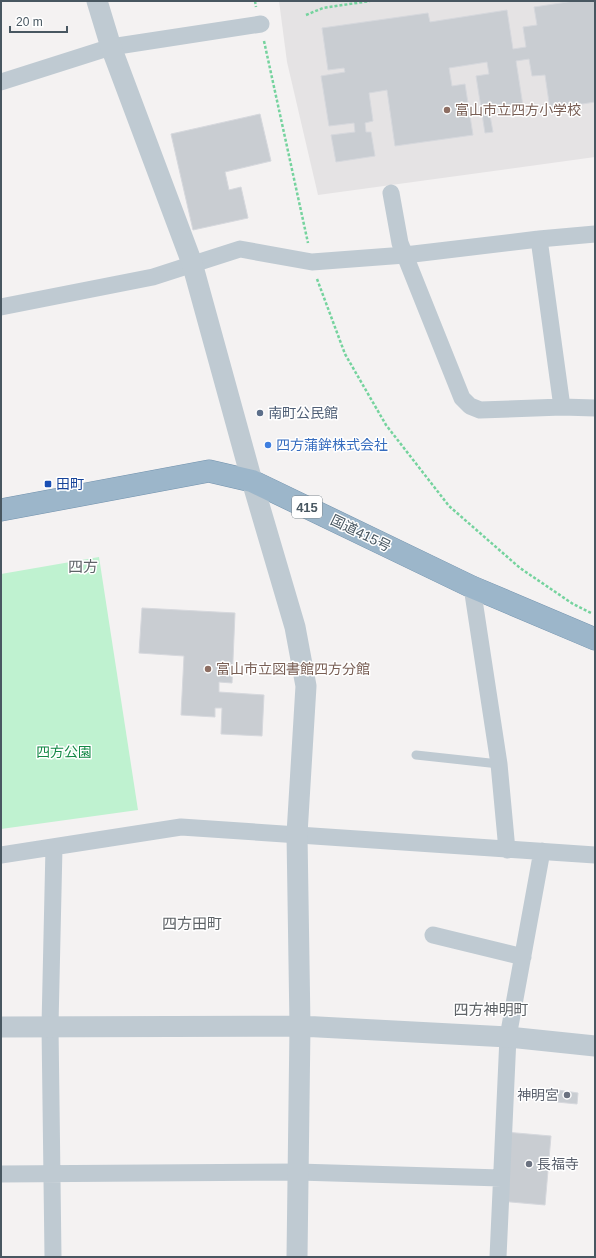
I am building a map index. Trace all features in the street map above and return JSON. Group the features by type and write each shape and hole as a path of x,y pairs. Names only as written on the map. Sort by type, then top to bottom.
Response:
{"highway":[{"name":"国道415号","path":"1,510 209,471 252,481 472,587 595,639"}],"street":[{"path":"97,1 111,47 192,263 252,481 295,627 306,686 297,834 300,1026 297,1257"},
{"path":"1,82 111,47 262,32"},
{"path":"391,193 400,243 462,398 470,406 480,410 562,407 595,408"},
{"path":"1,308 153,276 240,249 312,262 405,255 595,234"},
{"path":"539,239 562,407"},
{"path":"472,587 499,764 507,850"},
{"path":"1,855 181,827 595,855"},
{"path":"53,1257 50,1026 54,847"},
{"path":"498,1257 508,1037 542,851"},
{"path":"433,935 523,958"},
{"path":"1,1027 300,1026 508,1037 595,1046"},
{"path":"1,1174 298,1172 502,1178"}],"lane":[{"path":"416,755 499,764"}],"path":[{"path":"306,15 323,8 370,1"},
{"path":"262,32 308,244"},
{"path":"316,278 345,354 386,425 449,506 520,568 573,604 595,615"},
{"path":"506,1088 557,1096"}],"shaded area":[{"name":"富山市立四方小学校","path":"279,1 595,1 595,157 318,195 287,62"}],"green space":[{"name":"四方公園","path":"99,557 138,810 1,829 1,574"}],"building":[{"path":"574,1 595,1 595,102 550,109 545,75 532,76 529,59 516,61 523,106 489,110 493,132 485,133 476,76 489,74 487,62 449,68 452,86 465,84 473,135 395,146 387,90 369,93 373,121 365,123 366,132 371,132 375,156 336,162 331,135 355,132 354,123 329,126 321,76 345,72 344,68 328,70 322,28 428,13 430,22 507,10 513,49 526,47 523,27 537,25 534,7"},
{"path":"260,114 271,161 225,172 229,190 241,187 248,218 193,230 171,134"},
{"name":"富山市立図書館四方分館","path":"142,608 235,613 232,683 219,682 219,692 264,695 262,736 221,734 222,708 215,708 215,717 181,715 184,656 139,653"},
{"path":"558,1090 578,1093 577,1104 557,1102"},
{"path":"505,1132 551,1136 545,1205 499,1201"}],"place":[{"name":"富山市立四方小学校","path":"447,110"},
{"name":"南町公民館","path":"260,413"},
{"name":"四方蒲鉾株式会社","path":"268,445"},
{"name":"田町","path":"48,484"},
{"name":"富山市立図書館四方分館","path":"208,669"},
{"name":"神明宮","path":"567,1095"},
{"name":"長福寺","path":"529,1164"}],"district":[{"name":"四方","path":"83,567"},
{"name":"四方田町","path":"192,924"},
{"name":"四方神明町","path":"491,1010"}]}
